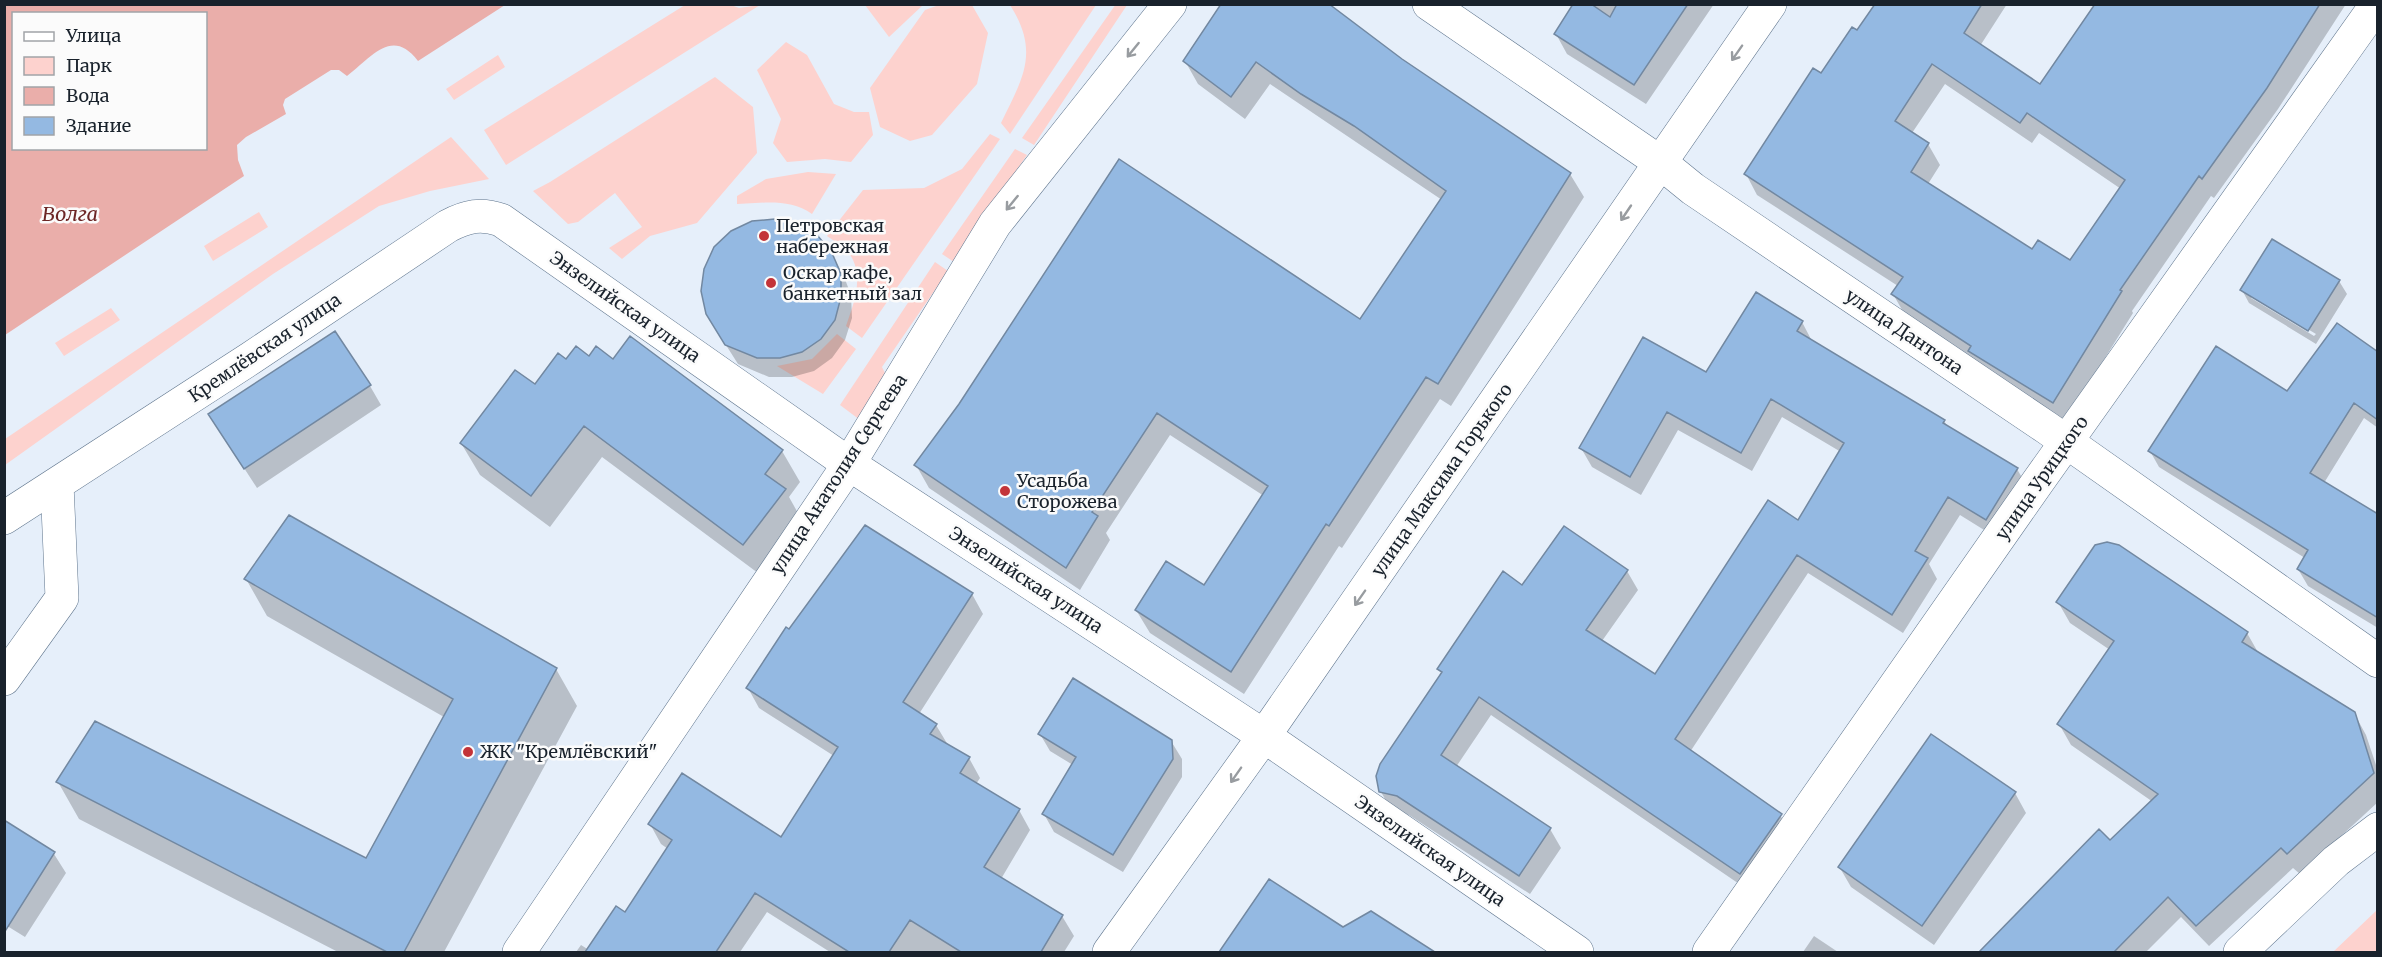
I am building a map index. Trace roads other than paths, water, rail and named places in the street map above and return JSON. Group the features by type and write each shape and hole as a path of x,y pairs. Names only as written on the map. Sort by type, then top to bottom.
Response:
{"street":[{"name":"улица Анатолия Сергеева","path":"519,952 849,464 995,224 1170,4"},
{"name":"улица Дантона","path":"1430,4 1661,163 1693,189 2067,442 2378,661"},
{"name":"улица Максима Горького","path":"1109,952 1264,736 1770,4"},
{"name":"улица Урицкого","path":"1709,952 2377,4"},
{"name":"Энзелийская улица","path":"474,215 501,220 849,464 1264,736 1577,952"},
{"name":"Кремлёвская улица","path":"4,518 251,358 448,226 474,215"},
{"path":"4,679 62,598 57,484"},
{"path":"2240,952 2336,861 2378,829"}],"water":[{"name":"Волга","path":"5,4 505,4 418,61 409,51 399,46 391,46 374,54 347,76 339,70 331,70 285,99 283,105 286,114 246,137 237,145 238,160 244,176 5,335"}],"place":[{"name":"Петровская набережная","path":"764,236"},
{"name":"Оскар кафе, банкетный зал","path":"771,283"},
{"name":"Усадьба Сторожева","path":"1005,491"},
{"name":"ЖК \"Кремлёвский\"","path":"468,752"}]}
